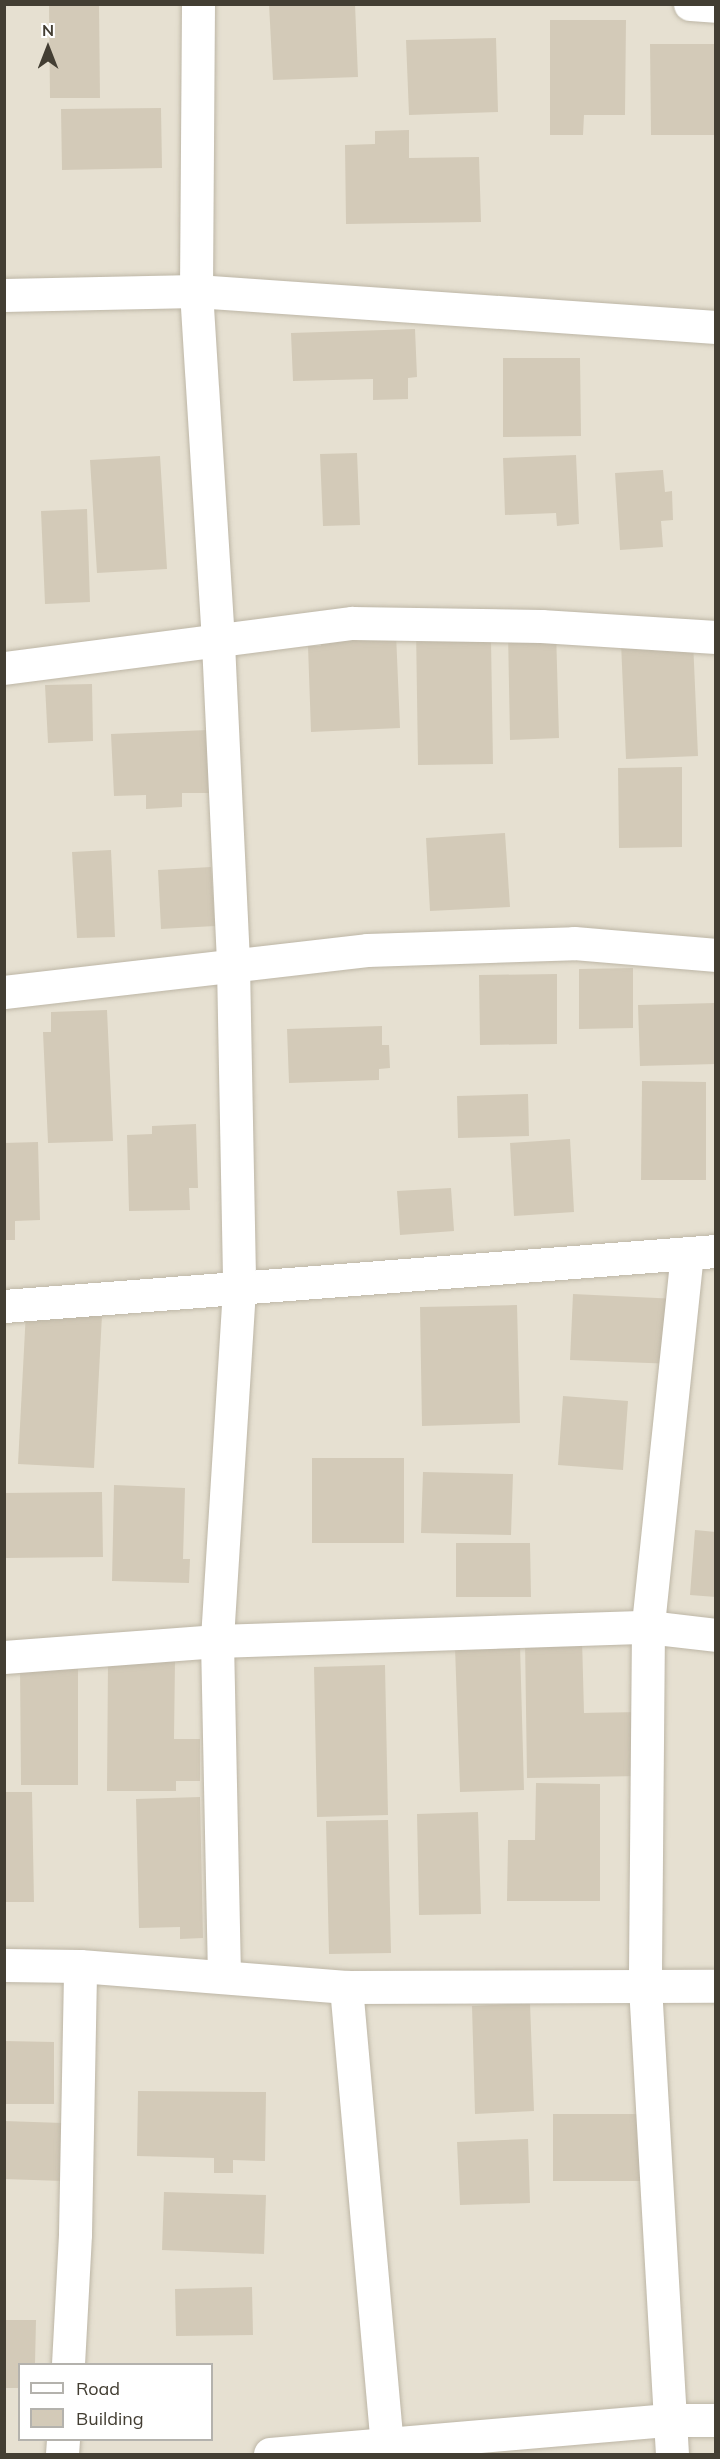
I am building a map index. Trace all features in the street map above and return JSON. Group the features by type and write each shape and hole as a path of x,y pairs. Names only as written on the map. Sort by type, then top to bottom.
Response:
{"street":[{"path":"198,4 196,291 218,643 233,965 239,1289 217,1641 224,1977"},
{"path":"690,4 716,6"},
{"path":"4,295 196,291 716,327"},
{"path":"4,668 218,643 352,624 540,626 716,637"},
{"path":"4,992 368,950 574,943 716,955"},
{"path":"4,1306 701,1252 648,1627 645,1986 672,2454"},
{"path":"4,1657 217,1641 648,1627 716,1635"},
{"path":"4,1965 80,1966 346,1987 716,1986"},
{"path":"68,2363 75,2234 80,1966"},
{"path":"346,1987 387,2443"},
{"path":"270,2454 669,2420 716,2420"}],"shaded area":[{"path":"5,5 715,5 715,2454 5,2454"}],"building":[{"path":"49,4 99,4 100,98 50,98"},
{"path":"269,4 355,4 358,77 273,80"},
{"path":"550,20 626,20 625,115 584,115 583,135 550,135"},
{"path":"496,38 498,112 409,115 406,40"},
{"path":"650,44 716,44 716,135 651,135"},
{"path":"161,108 162,168 62,170 61,109"},
{"path":"409,130 409,158 479,157 481,222 346,224 345,145 375,144 375,131"},
{"path":"415,329 417,377 408,378 408,399 373,400 373,379 293,381 291,333"},
{"path":"503,358 580,358 581,436 503,437"},
{"path":"357,453 360,525 323,526 320,454"},
{"path":"576,455 579,524 557,526 556,513 505,515 503,458"},
{"path":"160,456 167,569 97,573 90,460"},
{"path":"663,470 665,492 672,491 673,520 661,521 663,547 620,550 615,473"},
{"path":"87,509 90,602 45,604 41,511"},
{"path":"416,628 491,640 493,764 418,765"},
{"path":"556,630 559,738 510,740 508,632"},
{"path":"396,633 400,728 311,732 308,646 321,646 321,636"},
{"path":"693,640 698,756 626,759 621,643"},
{"path":"92,684 93,741 48,743 45,685"},
{"path":"208,730 211,793 182,793 182,807 146,809 146,795 114,796 111,734"},
{"path":"682,767 682,847 619,848 618,768"},
{"path":"505,833 510,907 430,911 426,838"},
{"path":"111,850 115,937 77,938 72,852"},
{"path":"211,867 215,926 161,929 158,870"},
{"path":"633,968 633,1028 579,1029 579,969"},
{"path":"557,974 557,1044 480,1045 479,975"},
{"path":"715,1003 716,1064 640,1066 638,1005"},
{"path":"107,1010 113,1141 48,1143 43,1032 51,1032 51,1012"},
{"path":"382,1026 382,1045 389,1045 390,1068 379,1069 379,1080 289,1083 287,1029"},
{"path":"642,1081 706,1082 706,1180 641,1180"},
{"path":"528,1094 529,1136 458,1138 457,1096"},
{"path":"196,1124 198,1188 189,1188 190,1210 129,1211 127,1135 152,1134 152,1126"},
{"path":"570,1139 574,1212 514,1216 510,1143"},
{"path":"38,1142 40,1220 15,1221 15,1240 4,1240 4,1143"},
{"path":"451,1188 454,1231 400,1235 397,1191"},
{"path":"573,1294 678,1299 675,1364 570,1360"},
{"path":"517,1305 520,1423 422,1426 420,1307"},
{"path":"26,1311 102,1315 94,1468 18,1464"},
{"path":"563,1396 628,1401 623,1470 558,1465"},
{"path":"312,1458 404,1458 404,1543 312,1543"},
{"path":"423,1472 513,1474 511,1535 421,1533"},
{"path":"114,1485 185,1488 183,1559 190,1559 189,1583 112,1581"},
{"path":"102,1492 103,1557 4,1558 4,1493"},
{"path":"695,1530 716,1532 716,1597 690,1595"},
{"path":"456,1543 530,1543 531,1597 456,1597"},
{"path":"582,1638 584,1713 639,1712 640,1776 527,1778 525,1640"},
{"path":"520,1645 524,1790 460,1792 455,1647"},
{"path":"108,1661 175,1661 174,1739 200,1739 200,1781 176,1781 176,1791 107,1791"},
{"path":"385,1665 388,1815 317,1817 314,1667"},
{"path":"20,1667 78,1667 78,1785 21,1785"},
{"path":"536,1783 600,1784 600,1901 507,1901 508,1840 535,1840"},
{"path":"4,1792 32,1792 34,1902 4,1902"},
{"path":"200,1797 203,1938 180,1939 180,1927 139,1928 136,1799"},
{"path":"478,1812 481,1914 419,1915 417,1814"},
{"path":"388,1820 391,1953 329,1954 326,1821"},
{"path":"530,2003 534,2111 475,2114 472,2006"},
{"path":"4,2041 54,2042 54,2104 4,2104"},
{"path":"138,2091 266,2092 265,2161 233,2160 233,2173 214,2173 214,2158 137,2156"},
{"path":"553,2114 640,2114 640,2181 553,2181"},
{"path":"4,2121 63,2123 62,2181 4,2179"},
{"path":"528,2139 530,2203 460,2205 457,2142"},
{"path":"164,2192 266,2195 264,2254 162,2250"},
{"path":"252,2287 253,2335 176,2336 175,2289"},
{"path":"4,2320 36,2320 35,2363 18,2363 18,2388 4,2388"}]}
